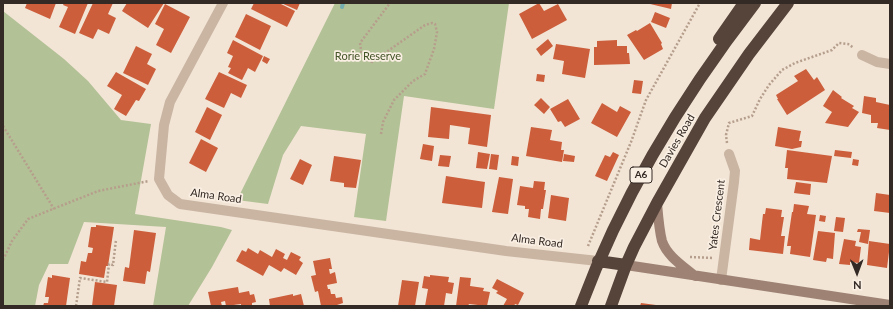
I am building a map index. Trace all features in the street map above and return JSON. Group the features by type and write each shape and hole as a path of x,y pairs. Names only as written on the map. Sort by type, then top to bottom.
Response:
{"highway":[{"path":"690,93 721,35 744,3"},
{"name":"Davies Road","path":"581,306 598,261 649,160 690,93 755,3"},
{"name":"Davies Road","path":"611,306 626,265 657,203 717,100 749,54 788,3"},
{"name":"Alma Road","path":"598,261 626,265"}],"main road":[{"path":"657,203 664,246 673,257 695,276"},
{"name":"Alma Road","path":"626,265 890,305"}],"street":[{"path":"159,179 164,125 170,102 223,3"},
{"path":"862,55 876,62 890,64"},
{"name":"Yates Crescent","path":"720,280 724,260 735,170 729,154"},
{"name":"Alma Road","path":"159,179 168,195 180,204 506,251 598,261"}],"path":[{"path":"382,134 383,122 394,100 413,82 425,74 434,49 437,32 435,24 432,22 425,25 372,62 362,57 360,44 390,3"},
{"path":"588,246 631,142 646,100 700,3"},
{"path":"729,154 726,135 729,123 752,116 769,84 782,70 795,63 832,50 839,43 848,44 862,55"},
{"path":"3,126 54,209"},
{"path":"3,260 12,241 28,219 98,191 159,179"},
{"path":"76,306 80,278 107,282 110,264 113,265 116,240"},
{"path":"685,255 694,258 724,260"}],"green space":[{"name":"Rorie Reserve","path":"335,3 509,3 494,109 404,96 386,221 354,217 366,134 301,126 283,155 268,204 237,200"},
{"path":"3,11 64,59 88,81 121,120 151,124 135,214 232,230 212,267 188,306 153,306 166,227 84,222 68,264 49,264 39,285 35,306 3,306"}],"building":[{"path":"27,3 56,3 50,19 25,8"},
{"path":"64,3 88,3 75,34 59,27 68,7 63,5"},
{"path":"93,3 113,3 108,14 116,18 109,34 98,29 93,39 79,33"},
{"path":"127,3 164,3 148,28 122,11"},
{"path":"254,3 279,3 295,11 287,27 251,9"},
{"path":"281,3 300,3 297,10"},
{"path":"539,3 544,11 558,4 567,20 532,39 519,14"},
{"path":"646,3 672,3 671,9"},
{"path":"165,4 190,17 171,53 156,45 164,29 155,24"},
{"path":"655,12 670,18 666,28 651,22"},
{"path":"246,14 271,26 260,50 235,37"},
{"path":"650,23 662,43 663,49 644,60 627,35"},
{"path":"548,39 553,46 541,56 536,49"},
{"path":"233,40 263,56 255,72 248,68 242,80 228,73 231,68 228,67 233,56 227,53"},
{"path":"617,40 617,46 627,46 630,64 594,65 594,47 597,47 597,41"},
{"path":"556,44 590,49 585,78 562,74 564,61 553,59"},
{"path":"136,46 152,54 147,64 156,69 148,85 123,73"},
{"path":"264,56 270,59 267,64 262,61"},
{"path":"806,69 814,80 817,77 825,90 787,115 776,95 798,81 794,76"},
{"path":"116,72 146,89 139,101 136,100 126,116 114,109 122,95 107,86"},
{"path":"219,72 247,85 241,98 231,93 224,108 205,99"},
{"path":"537,74 545,75 544,82 536,81"},
{"path":"634,80 643,81 641,94 632,93"},
{"path":"833,90 842,97 841,98 854,106 852,108 859,112 848,127 825,123 832,112 823,106"},
{"path":"864,96 876,98 876,102 890,105 890,130 877,128 878,123 871,123 871,115 862,113"},
{"path":"541,98 550,107 544,114 534,105"},
{"path":"568,99 580,119 565,127 561,121 558,122 550,109"},
{"path":"602,103 617,112 620,106 631,112 617,137 591,123"},
{"path":"207,107 222,115 210,140 195,132"},
{"path":"431,107 491,115 487,147 468,144 470,128 450,125 449,139 428,137"},
{"path":"531,127 552,130 550,140 562,142 561,150 564,150 562,162 526,156"},
{"path":"778,127 801,131 799,141 802,141 801,147 792,149 775,146"},
{"path":"201,139 218,148 206,172 189,163"},
{"path":"423,144 434,146 432,161 420,159"},
{"path":"787,150 832,156 827,183 787,179 788,168 785,168"},
{"path":"835,150 852,152 851,158 834,156"},
{"path":"478,152 490,154 487,169 476,168"},
{"path":"613,152 619,155 607,181 595,176 605,155 610,157"},
{"path":"491,154 499,155 497,170 489,169"},
{"path":"564,154 575,156 574,162 563,161"},
{"path":"440,155 451,156 449,167 438,166"},
{"path":"334,156 361,160 356,188 344,187 344,183 330,181"},
{"path":"512,156 519,157 518,166 511,165"},
{"path":"300,159 312,165 303,185 290,179"},
{"path":"853,159 859,160 858,166 852,165"},
{"path":"446,176 485,182 482,208 442,203"},
{"path":"499,177 513,179 508,214 492,212"},
{"path":"534,181 545,182 544,190 546,190 540,219 528,217 529,209 525,209 525,206 517,205 520,186 533,188"},
{"path":"796,182 811,184 810,195 794,193"},
{"path":"876,193 890,195 890,213 874,211"},
{"path":"551,195 569,198 566,221 548,218"},
{"path":"794,204 809,206 807,214 816,215 810,257 790,254 791,246 787,246"},
{"path":"766,208 782,210 781,217 784,217 781,236 785,236 783,254 749,250 750,238 760,240 763,214 765,214"},
{"path":"820,215 826,216 825,222 819,221"},
{"path":"836,217 845,218 843,232 834,231"},
{"path":"96,225 114,227 108,266 106,266 104,278 79,274 81,261 86,262 88,253 92,253 93,248 88,247 91,227 96,227"},
{"path":"858,229 870,230 868,244 859,242 861,232 857,232"},
{"path":"134,230 156,233 150,272 147,271 145,284 123,281 125,267 129,268"},
{"path":"818,231 835,233 833,259 827,258 826,262 813,260"},
{"path":"844,239 856,241 855,246 861,247 859,263 850,262 850,265 839,264"},
{"path":"869,241 890,244 887,268 867,265"},
{"path":"248,248 258,254 260,250 272,257 276,249 285,254 283,258 287,260 291,252 301,257 299,260 303,263 296,275 284,268 281,272 269,265 263,276 236,261 242,250 246,252"},
{"path":"330,258 332,269 329,269 330,274 335,272 337,283 327,285 328,289 330,289 331,294 335,294 336,298 342,297 343,303 334,306 321,306 318,291 315,292 311,276 316,275 313,261"},
{"path":"52,275 70,278 66,306 43,306 44,303 48,303 49,297 45,297 48,277 52,278"},
{"path":"430,275 449,277 448,282 454,283 452,294 446,293 444,306 425,306 428,289 422,288 424,276 430,277"},
{"path":"460,277 471,278 470,286 484,288 483,291 490,292 487,306 469,304 468,306 456,306"},
{"path":"497,279 524,293 518,305 503,306 507,299 496,293 498,291 492,288"},
{"path":"402,280 419,282 415,306 398,306"},
{"path":"95,282 117,285 114,306 92,306"},
{"path":"238,287 239,293 249,291 250,295 254,294 256,302 252,303 252,306 241,306 241,304 226,306 225,301 221,302 222,306 211,306 208,292"},
{"path":"293,294 293,296 301,294 304,306 270,306 269,299"},
{"path":"641,303 656,305 656,306 640,306"}],"waterway":[{"path":"342,7 343,3"}]}
